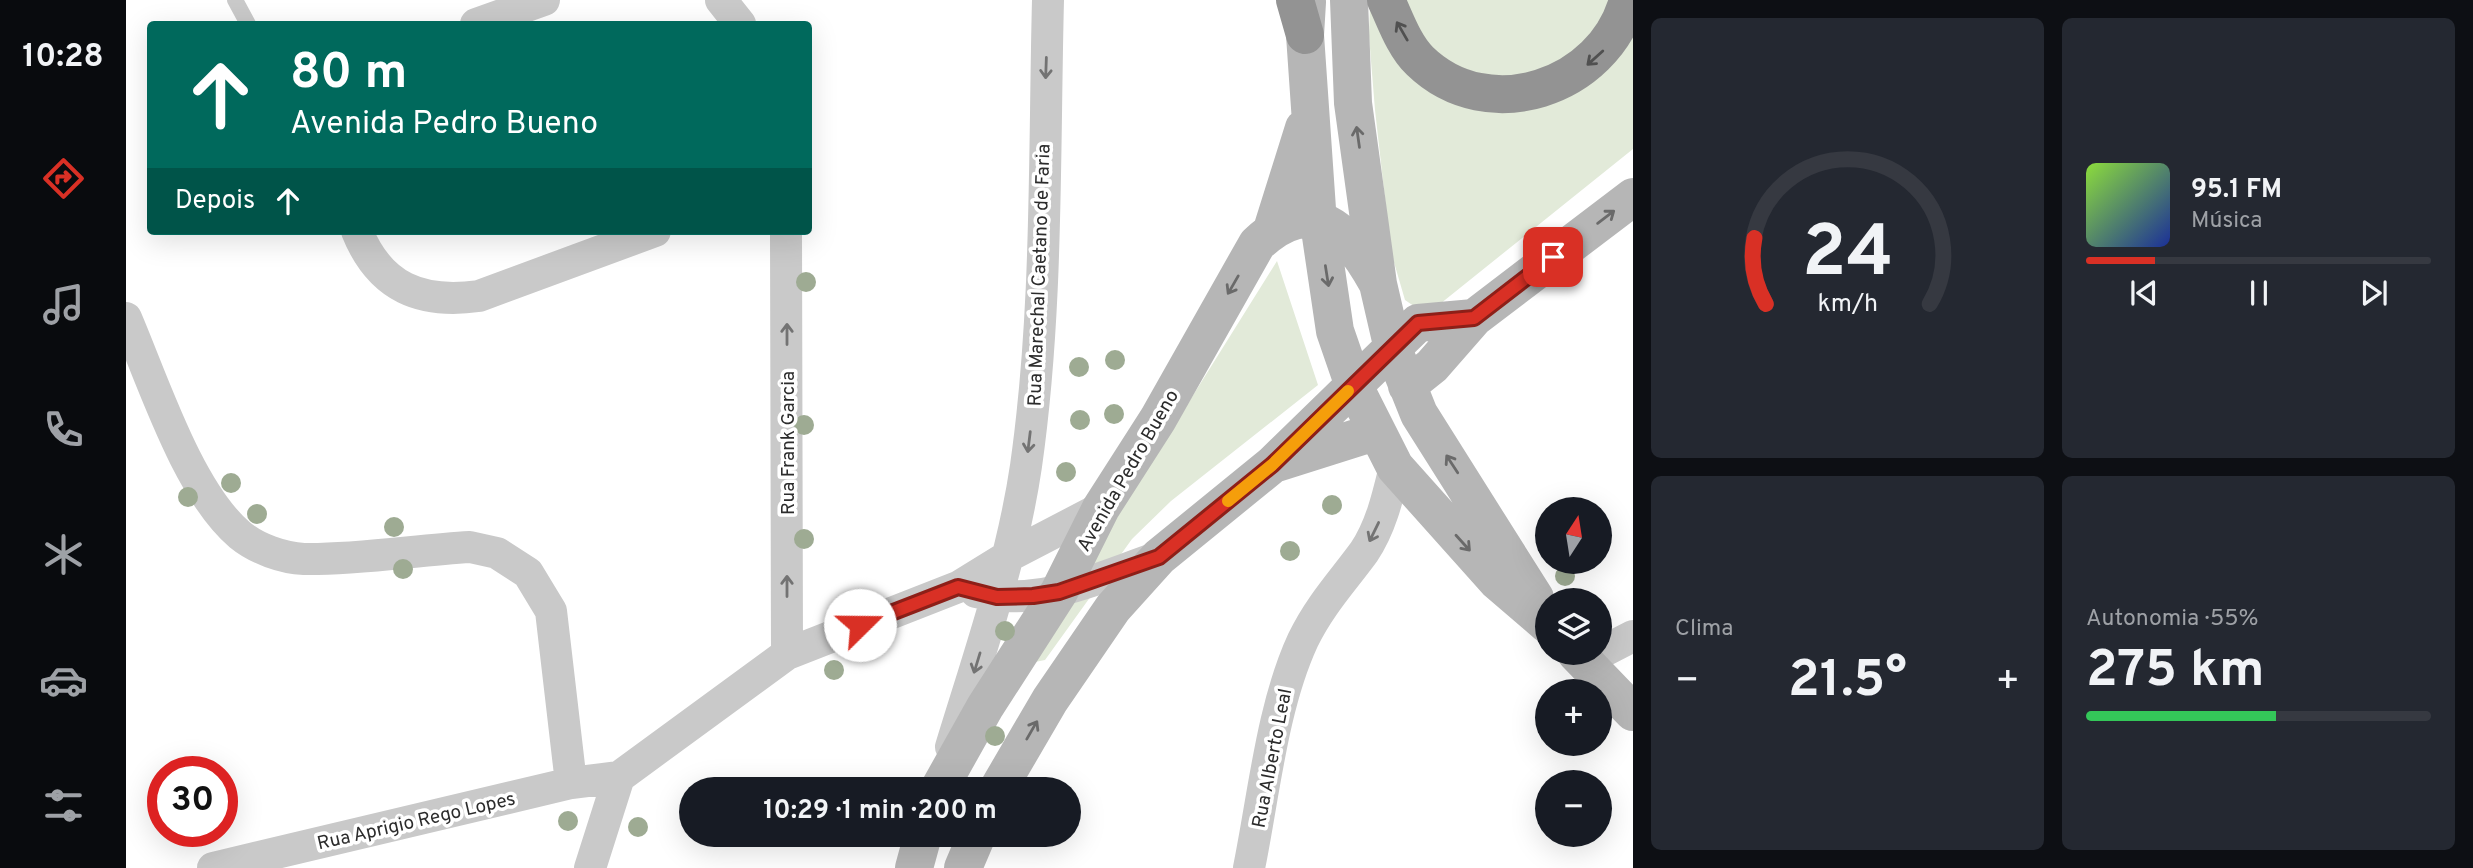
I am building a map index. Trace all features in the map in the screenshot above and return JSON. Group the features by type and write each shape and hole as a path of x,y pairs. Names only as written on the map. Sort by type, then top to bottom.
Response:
{"highway":[{"path":"1387,0 1419,60 1448,80 1477,91 1530,94 1578,73 1605,49 1622,22 1628,0"}],"main road":[{"path":"1349,0 1353,103 1378,284 1393,349 1419,414 1535,599"},
{"path":"1302,12 1318,220 1335,331 1354,386 1395,467 1497,581 1535,614"},
{"path":"1272,230 1311,108"},
{"path":"1407,386 1432,366 1474,318 1633,197"},
{"path":"1272,230 1294,221 1318,220 1339,230 1354,243 1378,284"},
{"name":"Avenida Pedro Bueno","path":"946,777 985,707 1059,592 1101,508 1158,419 1257,243 1272,230"},
{"path":"1005,777 1050,700 1113,608 1159,557 1272,465 1418,323 1474,318"},
{"path":"1272,465 1376,432"},
{"path":"1598,665 1633,712"},
{"path":"914,868 919,847"},
{"path":"963,868 972,847"}],"street":[{"path":"484,21 544,0"},
{"path":"721,0 738,21"},
{"name":"Rua Marechal Caetano de Faria","path":"943,777 997,597 1025,469 1038,370 1048,0"},
{"path":"359,235 380,271 395,284 431,298 454,300 479,296 644,235"},
{"name":"Rua Frank Garcia","path":"786,235 788,654"},
{"path":"126,318 186,459 216,508 240,535 269,552 303,559 470,547 497,553 528,573 551,611 570,783"},
{"name":"Rua Alberto Leal","path":"1249,868 1284,684 1304,638 1329,593 1365,550 1384,510 1395,467"},
{"path":"590,868 619,777 788,654 958,587 1005,558 1101,508"},
{"path":"958,587 997,597 1059,592 1159,557"},
{"path":"1612,645 1633,636"},
{"name":"Rua Aprigio Rego Lopes","path":"213,868 570,783 619,777"}],"lane":[{"path":"235,0 246,21"}],"green space":[{"path":"1370,0 1475,105 1633,31 1633,149 1435,308 1421,311 1405,300 1391,252 1375,110 1369,36"},
{"path":"1404,0 1611,0 1599,25 1566,59 1540,74 1503,78 1462,68 1439,55 1427,43"},
{"path":"1277,261 1318,385 1171,501 1132,539 1045,660 1025,664"}],"slow traffic":[{"path":"1228,501 1272,465 1348,391"}],"route":[{"path":"860,625 958,587 997,597 1033,596 1059,592 1159,557 1272,465 1418,323 1474,318 1553,257"}]}
